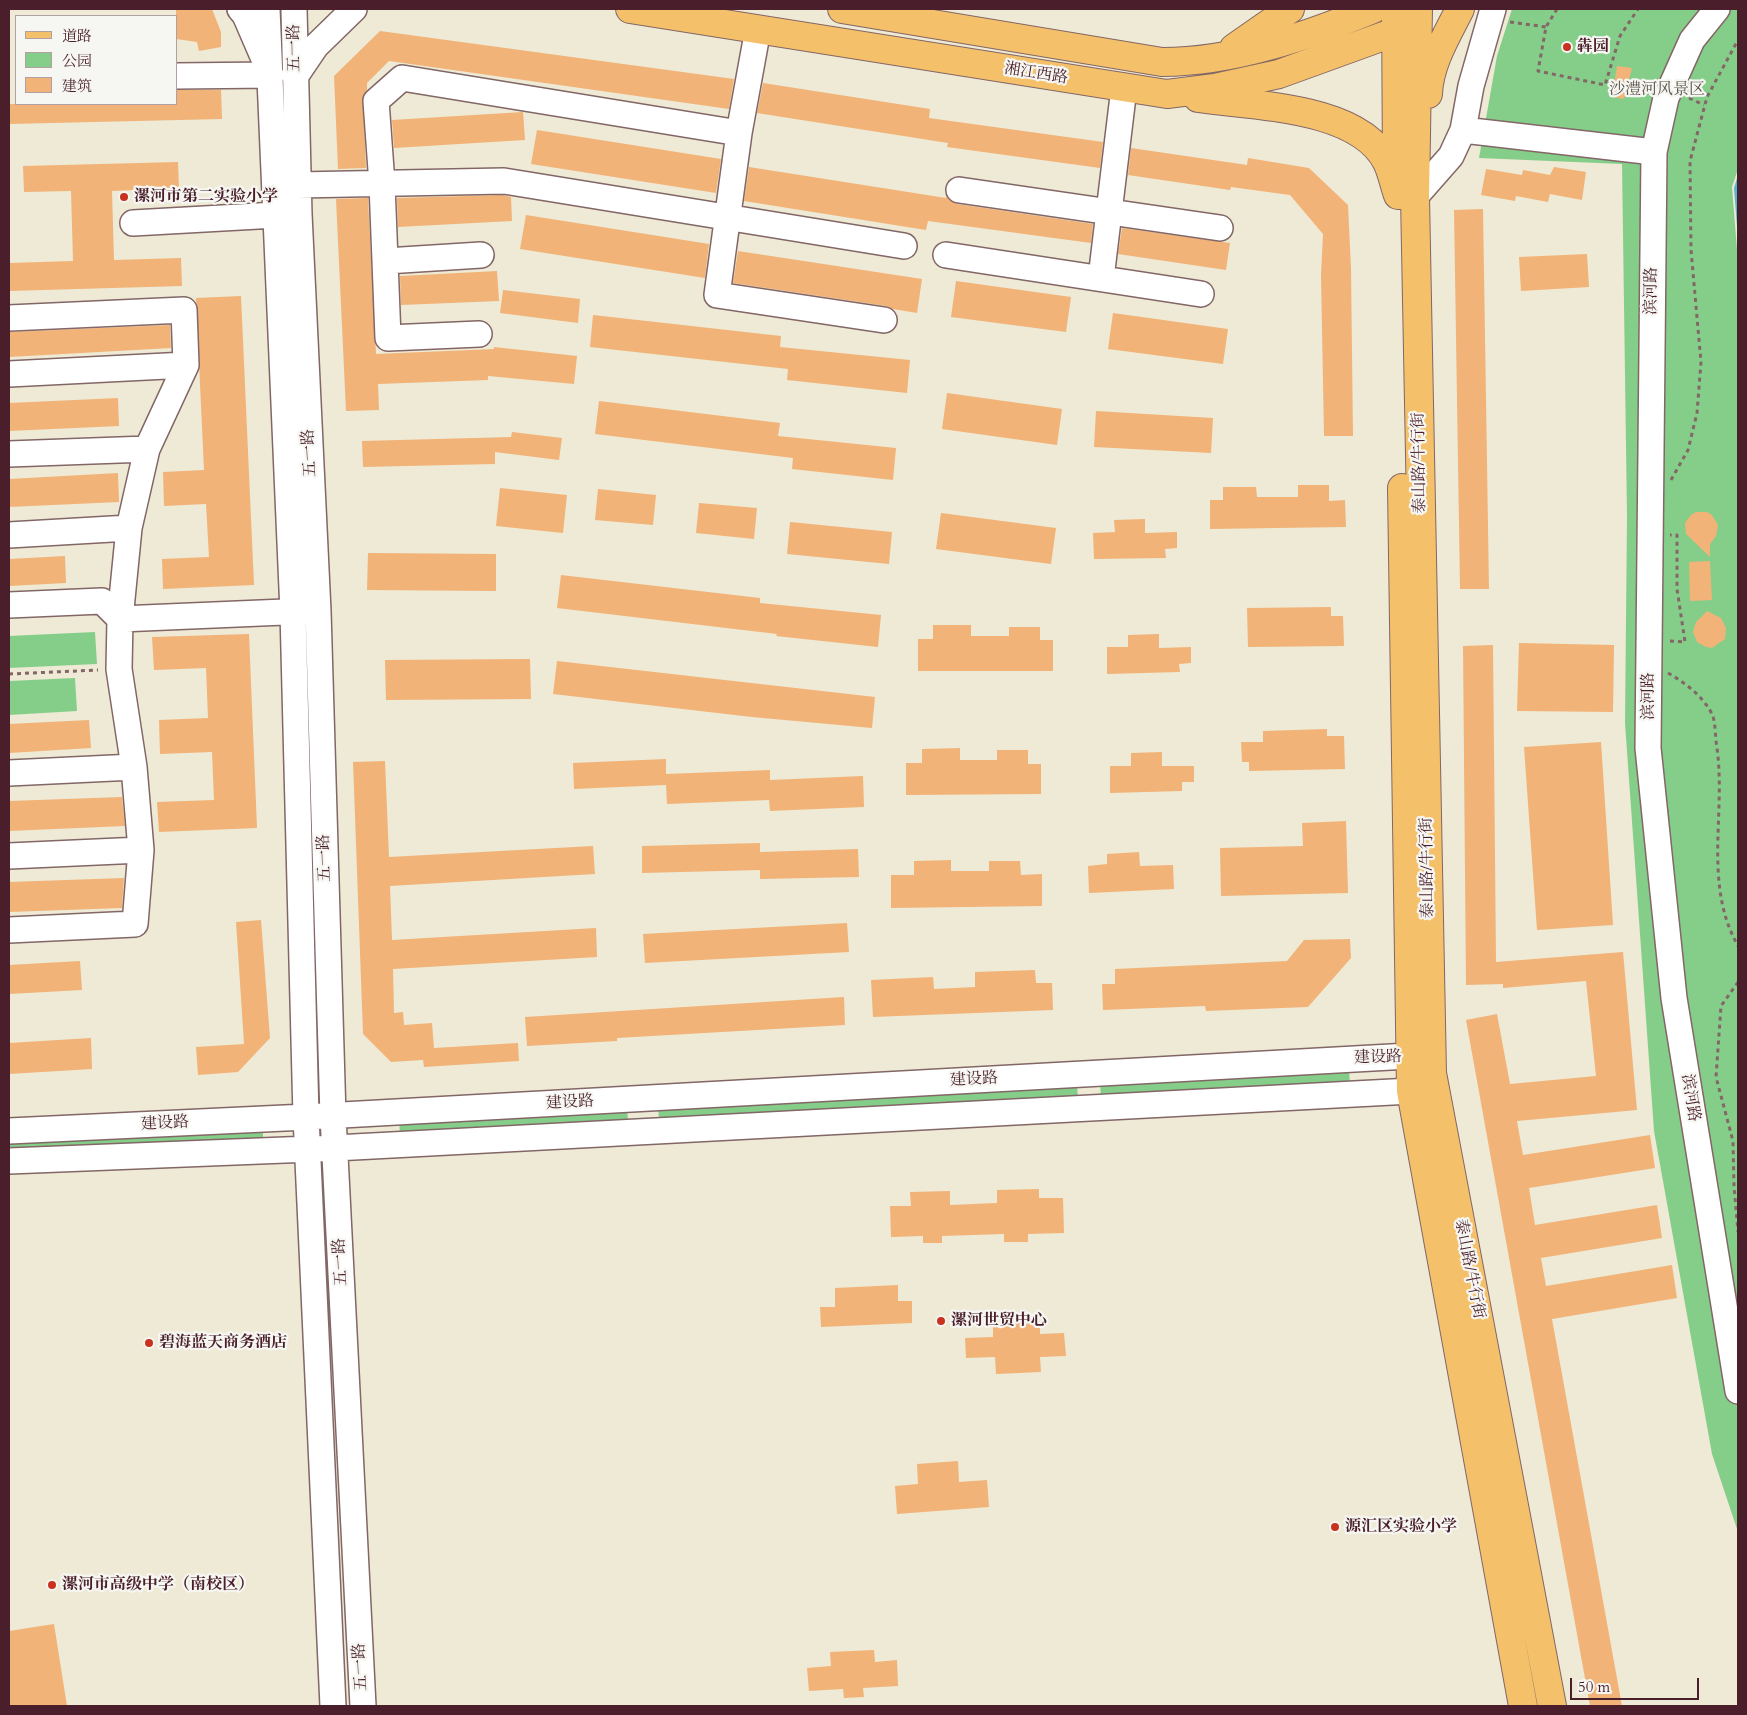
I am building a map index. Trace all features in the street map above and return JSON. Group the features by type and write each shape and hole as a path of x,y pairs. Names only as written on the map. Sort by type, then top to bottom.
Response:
{"main road":[{"name":"湘江西路","path":"630,9 1167,94 1215,88 1279,74 1411,15"},
{"name":"湘江西路","path":"842,9 1162,62 1191,62 1288,41 1373,9"},
{"path":"1222,56 1290,9"},
{"path":"1406,196 1424,160 1428,84 1441,46 1460,9"},
{"name":"泰山路/牛行街","path":"1411,15 1406,196 1409,1056 1411,1091 1523,1706"},
{"path":"1167,94 1315,114 1347,124 1372,145 1386,161 1406,196"},
{"name":"泰山路/牛行街","path":"1406,196 1432,1073 1552,1706"}],"street":[{"path":"178,76 271,75 245,15 240,9"},
{"name":"五一路","path":"267,9 293,612 306,1117 333,1706"},
{"name":"五一路","path":"294,9 298,186 318,611 335,1148 363,1706"},
{"path":"295,77 316,46 354,9"},
{"name":"滨河路","path":"1716,9 1692,40 1666,98 1654,152 1648,748 1674,998 1738,1391"},
{"path":"1406,196 1451,156 1463,130 1471,86 1491,14"},
{"path":"758,29 739,133 716,294 884,320"},
{"path":"478,334 388,338 386,261 376,101 402,78 739,133"},
{"path":"1101,278 1124,88"},
{"path":"1463,130 1654,152"},
{"path":"298,186 504,181 904,246"},
{"path":"959,190 1220,228"},
{"path":"132,223 276,214"},
{"path":"386,261 480,255"},
{"path":"946,255 1202,294"},
{"path":"9,318 184,310 186,365 147,448 129,528 120,619 119,669 134,766 141,850 135,924 9,930"},
{"path":"9,374 186,365"},
{"path":"9,454 147,448"},
{"path":"9,534 129,528"},
{"path":"9,605 102,601 120,619 318,611"},
{"path":"9,773 134,766"},
{"path":"9,856 141,850"},
{"name":"建设路","path":"9,1130 334,1116 1409,1056 1432,1073"},
{"path":"1411,1091 1432,1073"},
{"path":"1087,1074 1090,1108"},
{"name":"建设路","path":"9,1161 335,1148 1411,1091"},
{"path":"642,1099 645,1131"}],"path":[{"path":"1557,9 1546,27 1538,71 1605,85 1620,36 1638,9"},
{"path":"1491,14 1546,27"},
{"path":"1650,492 1665,487 1675,476 1688,450 1697,413 1701,362 1691,250 1690,161 1707,97 1738,40"},
{"path":"1649,650 1684,642 1677,589 1677,535 1650,535"},
{"path":"1649,650 1692,688 1712,715 1720,770 1717,877 1728,928 1738,946"},
{"path":"9,674 119,669"},
{"path":"1738,982 1722,1006 1716,1077 1733,1141 1738,1232"}],"green space":[{"name":"沙澧河风景区","path":"1512,9 1738,9 1738,169 1732,187 1738,262 1738,1532 1712,1454 1654,1131 1625,723 1627,516 1622,164 1479,158 1497,56"},
{"path":"95,632 97,664 9,668 9,636"},
{"path":"75,678 77,711 9,715 9,681"},
{"path":"1349,1070 1350,1084 1101,1097 1100,1083"},
{"path":"1077,1085 1078,1098 659,1119 658,1106"},
{"path":"627,1108 628,1121 400,1134 399,1120"},
{"path":"263,1129 263,1140 9,1151 9,1139"}],"water":[{"path":"1738,175 1738,239 1734,188"}],"building":[{"path":"176,9 212,9 221,32 221,47 199,51 197,42 178,39 178,15 176,15"},
{"path":"380,31 734,79 729,109 389,61 367,83 367,90 363,96 366,168 338,169 334,76"},
{"path":"1617,66 1632,68 1624,99 1612,97"},
{"path":"763,83 930,109 929,118 1103,142 1100,168 947,147 948,143 757,113"},
{"path":"178,90 221,90 222,119 9,124 9,104 178,105"},
{"path":"523,112 525,140 394,148 392,120"},
{"path":"537,130 721,159 716,193 531,164"},
{"path":"1131,148 1247,165 1248,158 1309,168 1348,205 1351,269 1353,436 1324,436 1321,275 1323,234 1290,195 1231,187 1230,190 1128,175"},
{"path":"178,162 179,188 112,191 114,260 181,258 182,286 9,291 9,263 73,261 71,191 24,192 23,166"},
{"path":"749,167 946,198 946,196 957,204 1093,224 1091,243 928,221 926,230 744,201"},
{"path":"1554,167 1586,172 1582,200 1550,194 1548,202 1516,196 1515,201 1481,195 1486,169 1522,175 1523,170 1550,175"},
{"path":"503,195 511,197 512,221 398,227 397,198"},
{"path":"368,198 376,354 494,349 494,347 577,356 574,384 488,376 488,380 378,384 379,410 346,411 336,199"},
{"path":"1483,209 1489,589 1460,589 1454,210"},
{"path":"526,215 709,244 705,278 520,249"},
{"path":"1122,228 1230,243 1226,270 1118,254"},
{"path":"738,251 922,279 917,313 886,306 733,283"},
{"path":"1587,254 1589,287 1521,291 1519,257"},
{"path":"497,271 499,301 401,305 400,276"},
{"path":"956,281 1071,297 1066,332 951,317"},
{"path":"503,290 580,299 578,323 500,313"},
{"path":"241,296 254,585 163,589 162,559 209,557 206,504 164,506 163,472 204,470 196,298"},
{"path":"1113,313 1228,329 1223,364 1108,349"},
{"path":"593,315 781,336 780,347 910,360 907,393 787,380 788,369 590,347"},
{"path":"170,325 171,348 9,357 9,332"},
{"path":"947,393 1062,409 1057,445 942,429"},
{"path":"118,398 119,426 9,431 9,403"},
{"path":"599,401 780,423 778,436 896,448 893,480 792,469 793,458 595,434"},
{"path":"1096,411 1213,418 1211,453 1094,447"},
{"path":"512,432 562,438 559,460 495,452 495,464 363,467 362,441 511,437"},
{"path":"118,473 119,502 9,507 9,479"},
{"path":"1298,485 1329,485 1329,501 1345,500 1346,527 1210,529 1210,500 1223,500 1223,487 1256,487 1257,497 1298,497"},
{"path":"500,488 567,495 563,533 496,526"},
{"path":"598,489 656,495 653,525 595,520"},
{"path":"699,503 757,508 754,539 696,533"},
{"path":"1696,512 1707,512 1712,515 1718,525 1716,536 1710,544 1710,557 1686,534 1685,523"},
{"path":"941,513 1056,528 1051,564 936,549"},
{"path":"1145,519 1145,533 1177,532 1177,548 1165,549 1166,558 1094,559 1093,533 1115,532 1114,520"},
{"path":"790,522 892,532 889,564 787,554"},
{"path":"368,553 496,554 496,591 367,590"},
{"path":"65,556 66,583 9,586 9,559"},
{"path":"1710,561 1712,600 1690,601 1689,562"},
{"path":"561,575 760,598 760,603 881,615 878,647 557,608"},
{"path":"1331,607 1331,616 1343,616 1344,646 1248,647 1247,608"},
{"path":"1707,611 1721,618 1726,628 1725,639 1712,648 1697,642 1693,632 1696,622"},
{"path":"933,625 971,625 971,636 1009,636 1009,627 1040,627 1040,640 1053,640 1053,671 918,671 918,639 933,639"},
{"path":"249,634 257,828 159,832 157,802 214,800 212,752 160,754 159,720 208,718 206,668 154,670 152,637"},
{"path":"1159,634 1159,648 1191,647 1191,663 1179,664 1180,672 1107,674 1107,647 1128,647 1128,635"},
{"path":"1519,643 1614,645 1613,712 1517,711"},
{"path":"1493,645 1496,962 1623,952 1637,1110 1517,1121 1523,1155 1650,1135 1655,1168 1529,1188 1535,1225 1657,1205 1662,1238 1541,1258 1546,1286 1672,1265 1677,1298 1552,1319 1622,1706 1590,1706 1466,1020 1497,1014 1510,1084 1596,1076 1586,981 1503,988 1503,984 1466,985 1463,646"},
{"path":"530,659 531,699 386,700 385,660"},
{"path":"557,661 875,697 872,728 752,717 553,694"},
{"path":"89,720 91,748 9,753 9,724"},
{"path":"1327,729 1327,736 1344,736 1345,769 1249,771 1249,762 1242,762 1241,742 1263,742 1263,731"},
{"path":"1601,742 1613,925 1537,930 1524,747"},
{"path":"960,748 960,760 997,760 997,750 1028,750 1028,764 1041,764 1041,794 906,795 906,763 922,763 922,749"},
{"path":"1162,752 1162,766 1194,766 1194,782 1182,782 1182,791 1110,793 1110,766 1131,766 1131,753"},
{"path":"666,759 666,774 770,770 770,780 863,776 864,807 770,811 769,800 667,804 666,785 574,789 573,763"},
{"path":"385,761 389,857 593,846 595,874 390,886 392,940 596,928 597,957 393,969 394,1013 403,1012 404,1025 432,1023 434,1048 518,1043 519,1061 424,1067 423,1060 391,1062 363,1034 353,762"},
{"path":"122,797 125,826 9,831 9,801"},
{"path":"1346,821 1348,893 1221,896 1220,848 1303,846 1302,823"},
{"path":"760,843 760,852 858,849 859,877 760,879 760,870 642,873 642,846"},
{"path":"1139,852 1140,866 1173,865 1174,889 1089,893 1088,866 1107,864 1107,854"},
{"path":"951,860 951,871 989,871 989,861 1020,861 1021,875 1042,874 1042,906 891,908 891,875 914,875 914,861"},
{"path":"124,878 122,908 9,912 9,882"},
{"path":"261,920 270,1038 238,1072 198,1075 196,1047 244,1044 236,922"},
{"path":"847,923 849,952 645,963 643,934"},
{"path":"1350,939 1351,958 1308,1007 1206,1011 1205,1006 1103,1010 1102,984 1115,984 1115,969 1287,961 1304,940"},
{"path":"80,961 82,990 9,994 9,965"},
{"path":"1035,970 1036,983 1052,983 1053,1010 873,1017 871,980 933,977 934,989 975,987 975,972"},
{"path":"844,997 845,1025 617,1038 617,1041 527,1046 525,1017"},
{"path":"91,1038 92,1069 9,1074 9,1043"},
{"path":"1039,1189 1039,1198 1063,1198 1064,1233 1028,1234 1028,1242 1004,1242 1004,1234 942,1236 942,1243 923,1243 923,1236 891,1237 890,1206 911,1206 910,1192 950,1191 950,1205 997,1203 997,1190"},
{"path":"898,1285 898,1301 912,1301 912,1323 821,1327 820,1307 835,1307 835,1288"},
{"path":"1040,1321 1040,1334 1064,1333 1066,1356 1040,1357 1041,1372 996,1374 995,1357 966,1358 965,1338 993,1337 993,1323"},
{"path":"958,1461 959,1482 987,1480 989,1507 897,1514 895,1486 918,1484 917,1464"},
{"path":"54,1624 67,1706 9,1706 9,1631"},
{"path":"874,1650 875,1662 897,1660 898,1686 863,1688 864,1697 844,1698 843,1689 809,1691 807,1668 831,1666 830,1652"}],"place":[{"name":"犇园","path":"1567,47"},
{"name":"漯河市第二实验小学","path":"124,197"},
{"name":"漯河世贸中心","path":"941,1321"},
{"name":"碧海蓝天商务酒店","path":"149,1343"},
{"name":"源汇区实验小学","path":"1335,1527"},
{"name":"漯河市高级中学（南校区）","path":"52,1585"}]}
